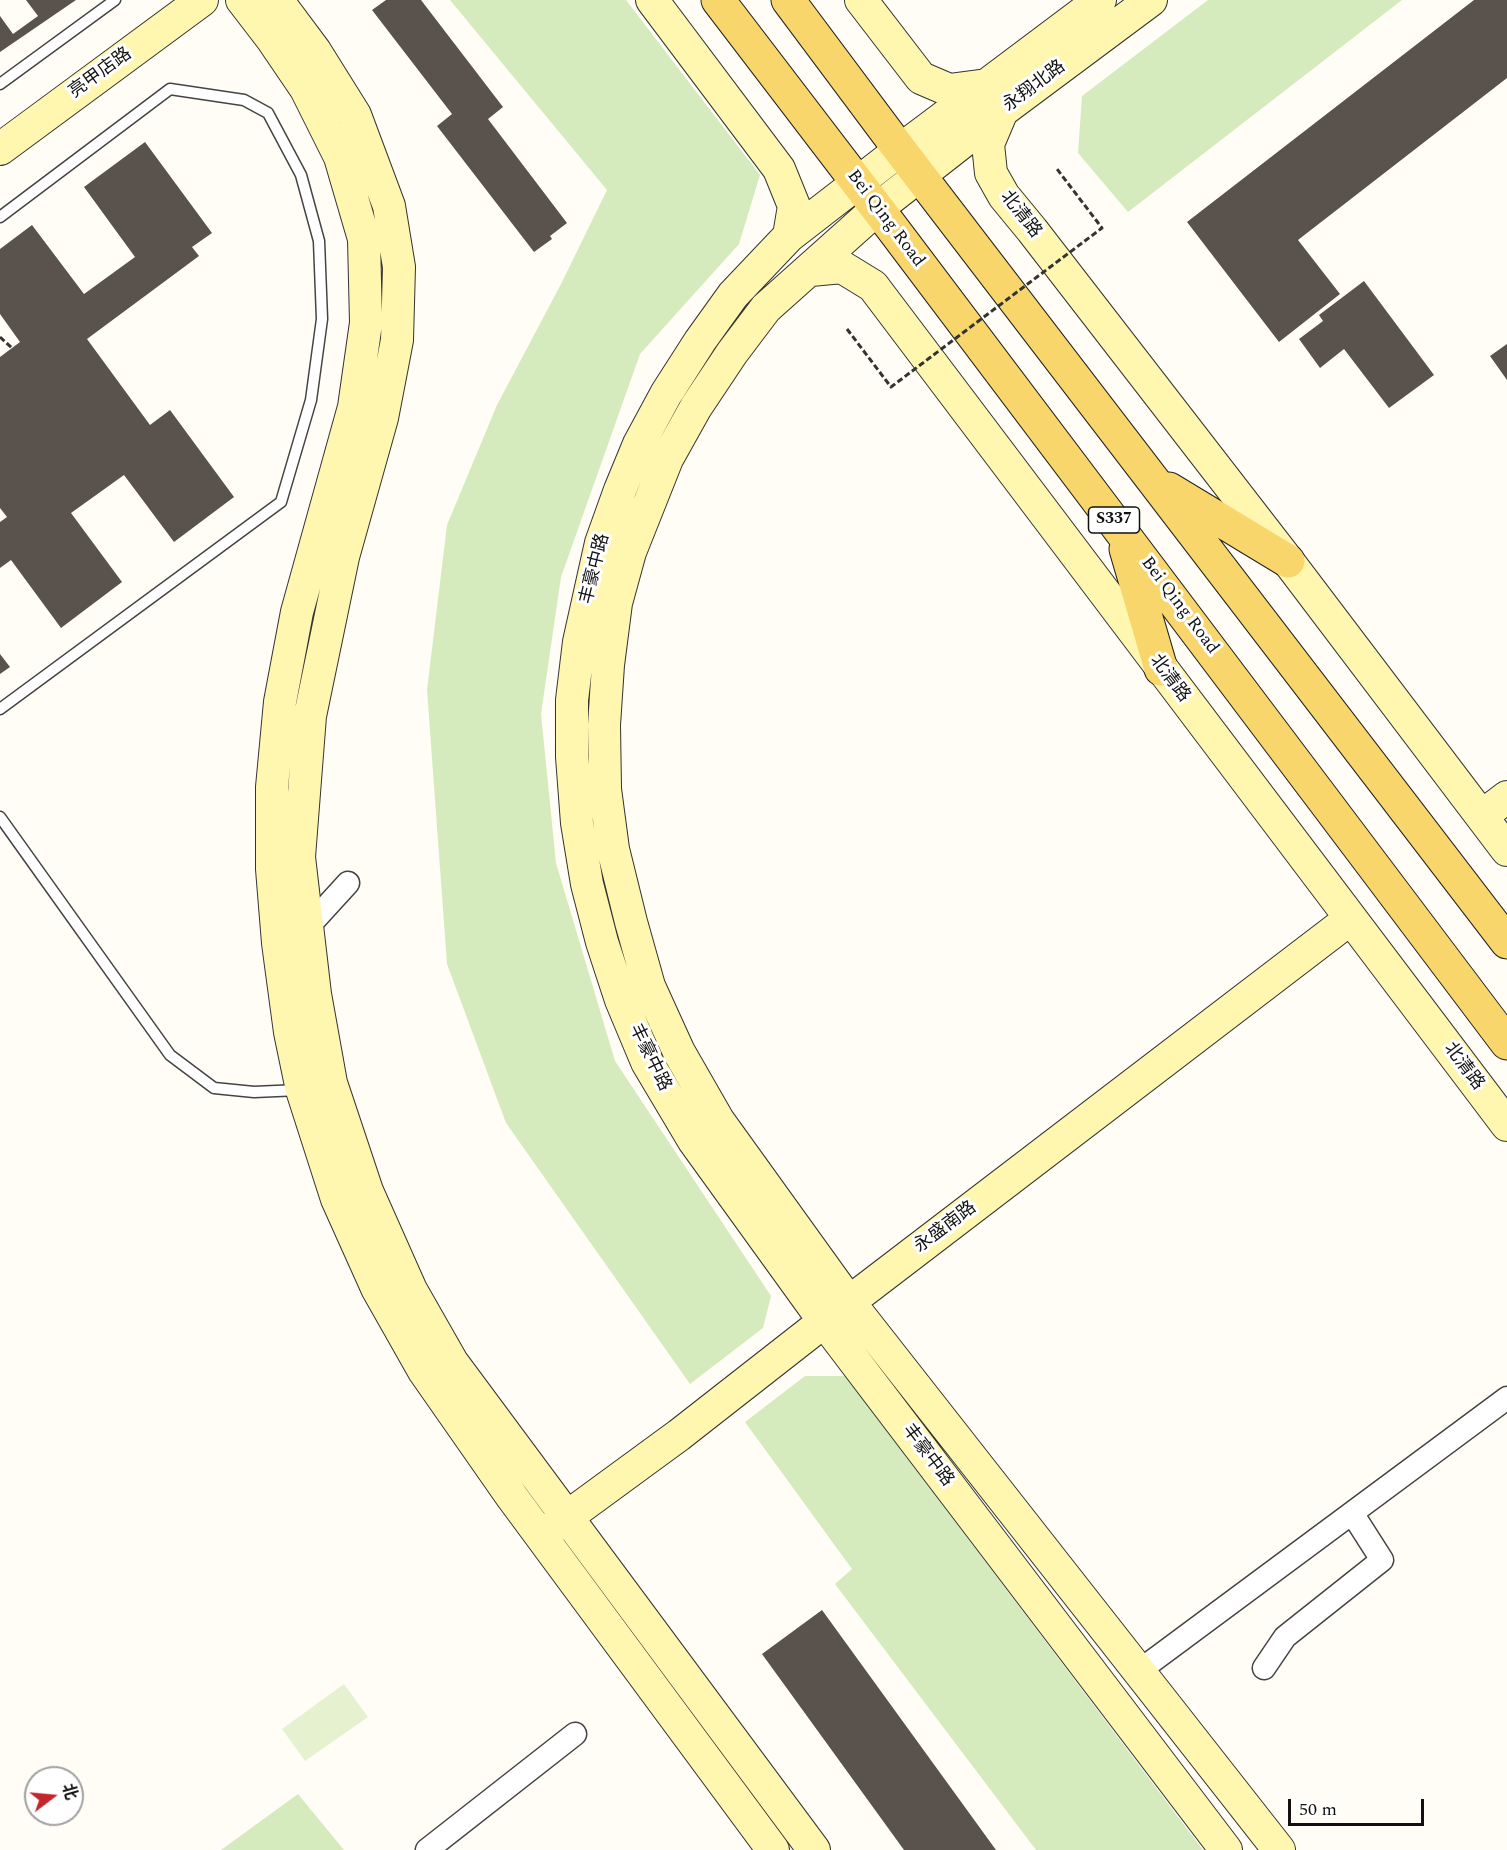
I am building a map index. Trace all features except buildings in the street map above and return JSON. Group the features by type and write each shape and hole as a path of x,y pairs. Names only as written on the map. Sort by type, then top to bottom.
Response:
{"main road":[{"name":"Bei Qing Road","path":"718,0 878,208 1507,1042"},
{"path":"788,0 920,177 1507,942"},
{"path":"1153,480 1288,561"},
{"path":"1120,530 1161,669"}],"street":[{"name":"亮甲店路","path":"0,149 202,0"},
{"path":"242,0 306,89 326,128 340,157 364,239 366,323 354,407 297,612 280,702 272,787 272,869 278,943 290,1032 367,1191 411,1290 452,1362 814,1850"},
{"path":"277,0 315,51 355,115 389,206 399,267 397,340 382,417 343,556 310,716 299,857 315,994 317,1087 337,1199 377,1288 424,1371 541,1536 773,1850"},
{"path":"652,0 779,169 794,206 789,236"},
{"path":"861,0 921,78 949,90 995,98"},
{"name":"永翔北路","path":"878,208 920,177 995,98 1100,0"},
{"name":"永翔北路","path":"858,182 900,150 995,98 1151,0"},
{"name":"北清路","path":"995,98 988,144 991,173 1004,196 1288,561 1507,850"},
{"name":"丰豪中路","path":"858,182 789,236 733,296 700,341 666,394 620,490 602,543 579,642 572,700 572,757 577,823 587,884 602,942 621,1000 647,1062 694,1141 824,1321 1226,1850"},
{"name":"丰豪中路","path":"878,208 812,270 766,308 732,353 690,417 667,459 647,507 630,552 616,603 606,689 605,789 613,849 649,986 679,1052 718,1120 849,1302 1279,1850"},
{"name":"北清路","path":"812,270 842,267 873,286 1507,1125"},
{"path":"1482,816 1507,797"},
{"path":"306,929 348,883"},
{"name":"永盛南路","path":"541,1536 679,1435 824,1321 1350,919"},
{"path":"1139,1671 1507,1398"},
{"path":"1264,1668 1285,1637 1382,1560 1352,1513"},
{"path":"427,1850 575,1734"}],"lane":[{"path":"0,84 115,0"},
{"path":"0,217 170,89 244,100 267,113 301,175 320,241 322,319 311,400 281,502 0,710"},
{"path":"0,817 170,1055 214,1088 254,1092 317,1087"}],"path":[{"path":"847,329 891,387 1092,236 1101,228 1058,169"},
{"path":"0,337 12,348"}],"green space":[{"path":"450,0 626,0 760,175 739,244 640,354 561,577 541,714 556,863 615,1061 771,1296 763,1328 690,1384 506,1123 447,964 427,690 447,525 497,405 561,284 607,190"},
{"path":"1208,0 1402,0 1128,212 1078,153 1082,96"},
{"path":"805,1376 845,1376 1203,1850 1036,1850 835,1584 852,1569 745,1422"},
{"path":"344,1684 368,1717 305,1761 282,1729"},
{"path":"298,1794 344,1850 221,1850"}]}
